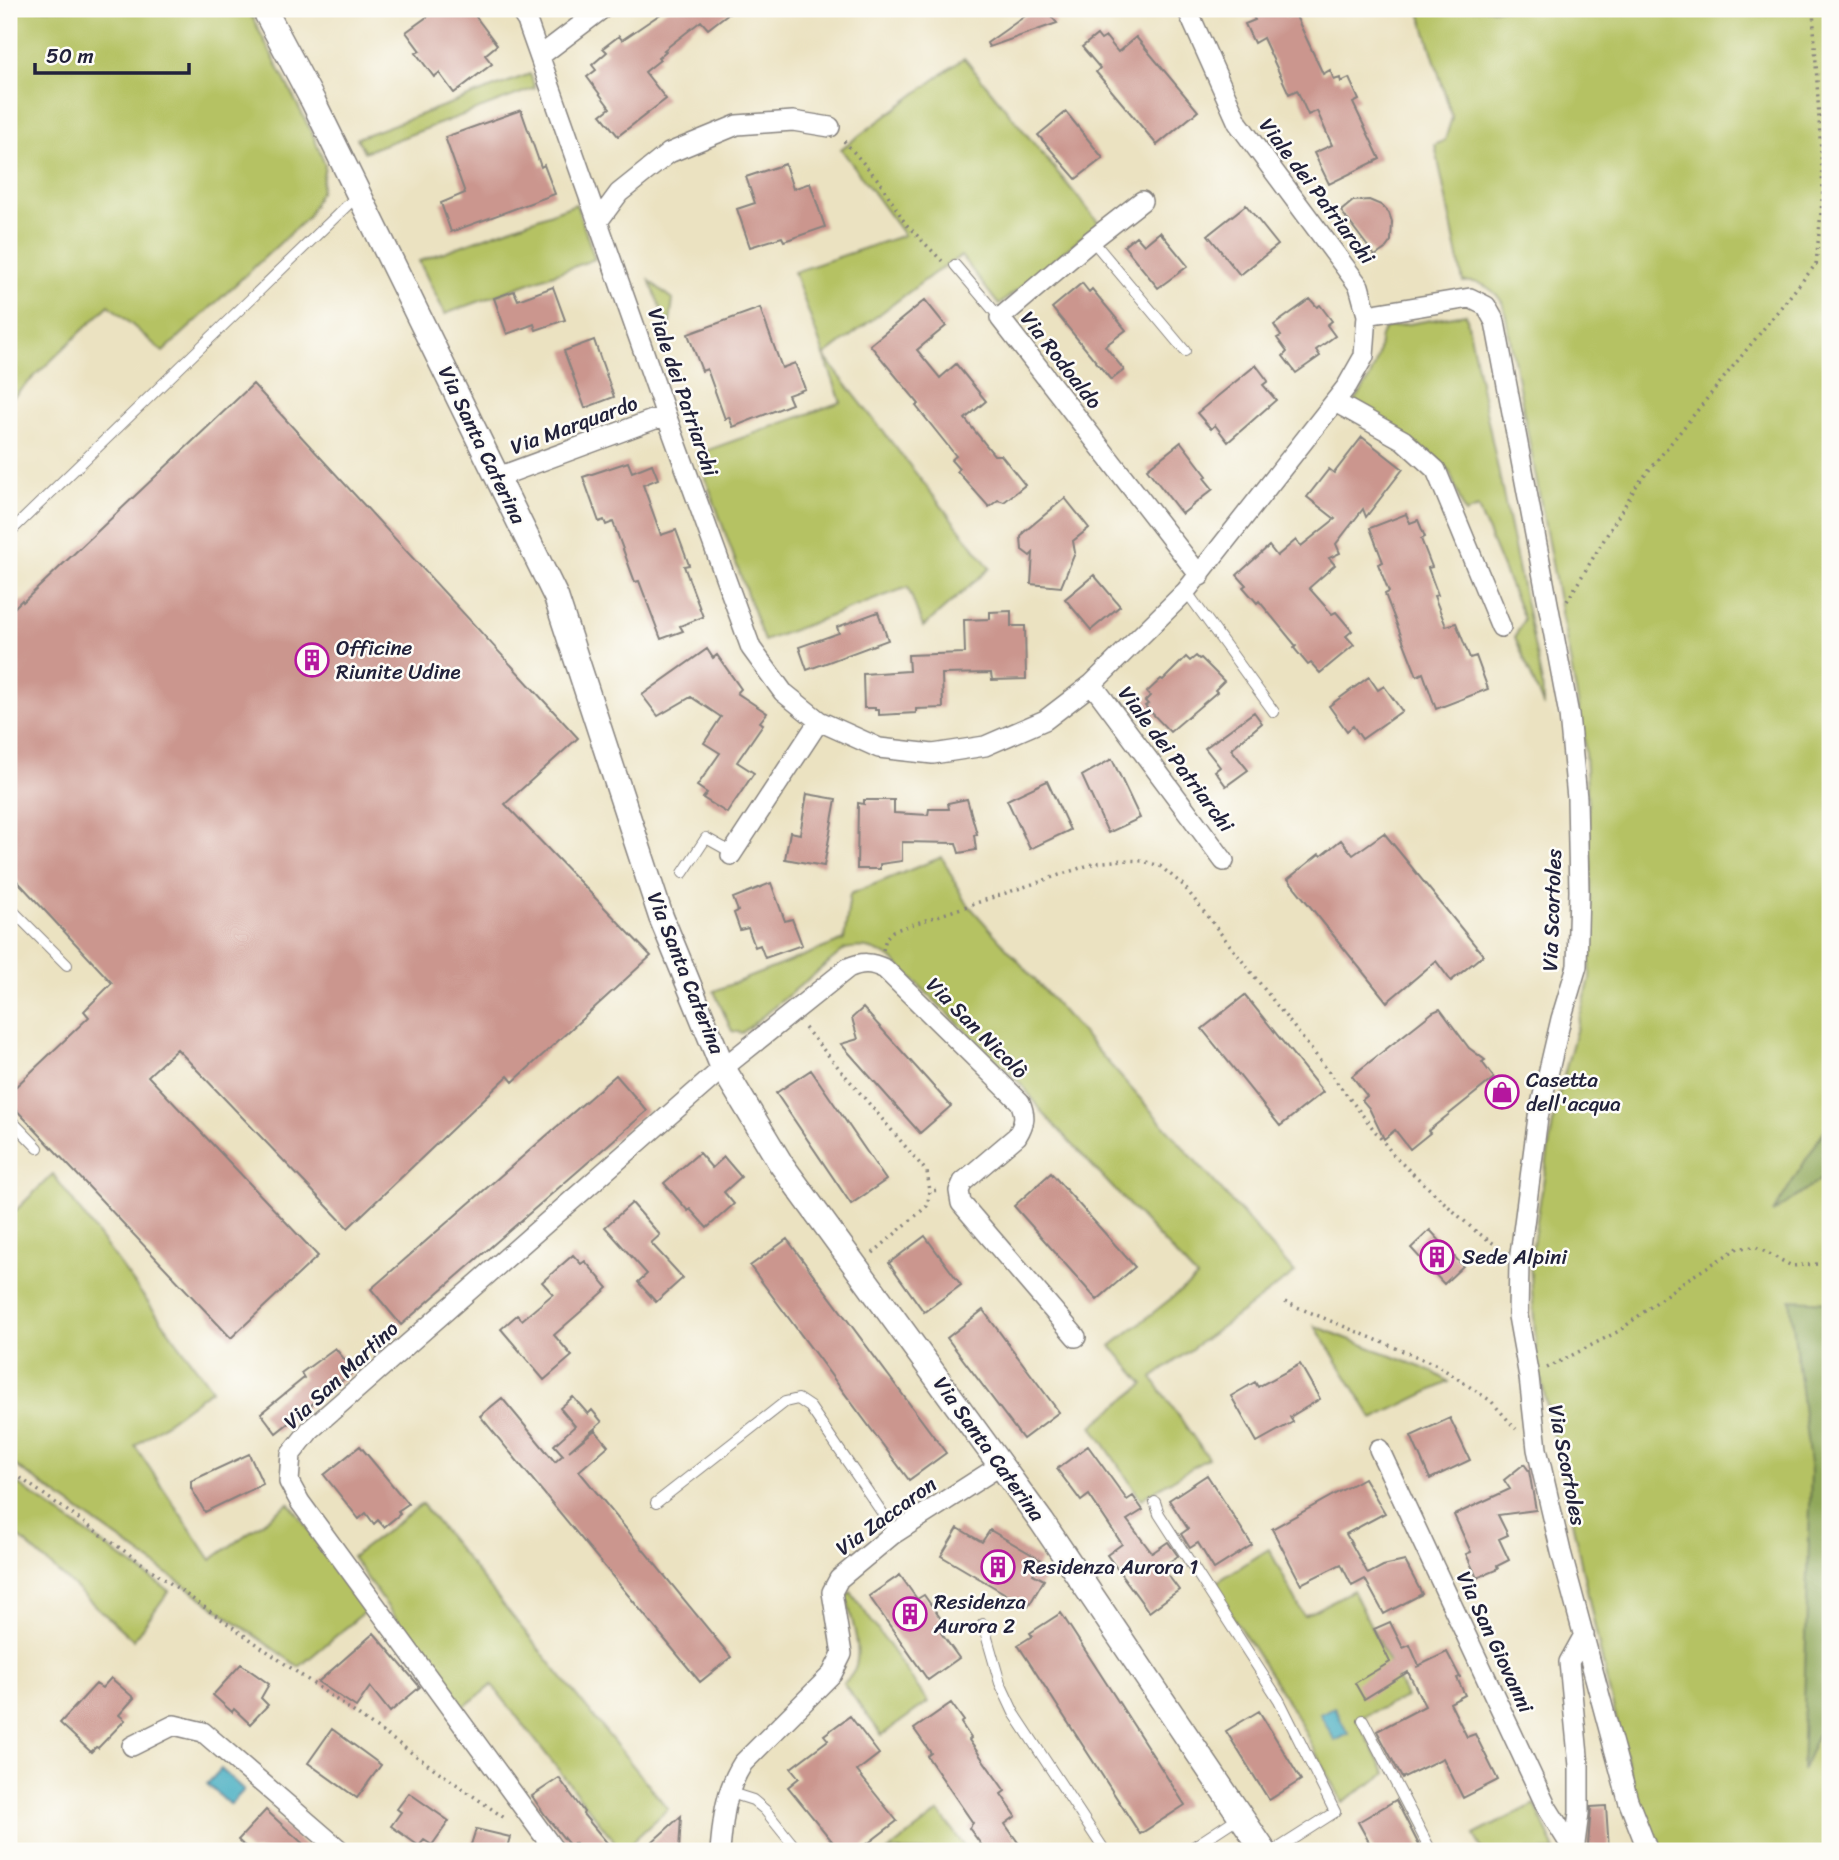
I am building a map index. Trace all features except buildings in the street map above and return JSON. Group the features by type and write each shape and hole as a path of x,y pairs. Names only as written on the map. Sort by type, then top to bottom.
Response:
{"street":[{"name":"Via Santa Caterina","path":"264,9 360,194 556,597 661,917 723,1068 781,1164 1050,1533 1264,1851"},
{"name":"Viale dei Patriarchi","path":"519,9 527,21 540,56 751,648 783,692 819,722 878,748 933,754 985,746 1045,720 1092,684 1193,584 1335,402 1364,356 1367,315 1359,286 1238,123 1187,9"},
{"path":"540,56 602,9"},
{"path":"599,220 619,193 669,153 737,125 793,121 830,127"},
{"name":"Via Rodoaldo","path":"1142,201 1000,318 1193,584"},
{"name":"Via Scortoles","path":"1367,315 1471,298 1486,306 1495,322 1551,612 1569,715 1577,798 1577,966 1561,1019 1538,1117 1519,1262 1518,1316 1529,1377 1537,1449 1628,1800 1648,1851"},
{"path":"1335,402 1404,440 1436,470 1501,627"},
{"name":"Via Marquardo","path":"498,477 666,415"},
{"name":"Viale dei Patriarchi","path":"1092,684 1224,861"},
{"path":"732,854 819,722"},
{"path":"723,1068 848,968 860,963 872,963 885,969"},
{"name":"Via San Nicolò","path":"885,969 1020,1102 1024,1113 1023,1126 1017,1136 963,1182 959,1191"},
{"name":"Via San Martino","path":"555,1851 300,1502 289,1482 291,1454 310,1430 723,1068"},
{"path":"959,1191 967,1214 1076,1337"},
{"name":"Via San Giovanni","path":"1379,1449 1546,1807 1574,1851"},
{"name":"Via Zaccaron","path":"720,1851 728,1792 743,1763 832,1674 842,1654 832,1592 839,1579 896,1533 1001,1465"},
{"name":"Via San Giovanni","path":"1574,1851 1579,1813 1579,1766 1569,1662 1584,1634"},
{"path":"132,1746 174,1724 204,1732 341,1851"}],"lane":[{"path":"9,533 360,194"},
{"path":"1092,240 1185,351"},
{"path":"955,265 1000,318"},
{"path":"1193,584 1274,712"},
{"path":"683,873 706,838 732,854"},
{"path":"9,907 67,965"},
{"path":"9,1118 38,1148"},
{"path":"656,1503 785,1402 797,1399 810,1407 896,1533"},
{"path":"1155,1502 1159,1514 1279,1700 1335,1812 1274,1851"},
{"path":"983,1624 1000,1683 1014,1713 1105,1851"},
{"path":"1363,1720 1431,1851"},
{"path":"728,1792 752,1800 765,1810 797,1851"},
{"path":"1187,1851 1240,1816"}],"path":[{"path":"1551,612 1569,600 1637,485 1816,264 1823,191 1814,9"},
{"path":"830,127 880,182 905,223 918,238 943,262 955,265"},
{"path":"1816,264 1830,264"},
{"path":"885,969 883,949 886,938 893,931 1095,863 1122,860 1160,866 1183,885 1396,1158 1474,1230 1519,1262"},
{"path":"792,1013 927,1172 930,1191 927,1206 855,1268"},
{"path":"930,1191 959,1191"},
{"path":"1529,1377 1619,1331 1684,1282 1738,1248 1756,1247 1792,1266 1830,1263"},
{"path":"1285,1301 1437,1365 1491,1401 1503,1418 1537,1449"},
{"path":"9,1470 510,1822 531,1818"}],"green space":[{"path":"9,9 248,9 313,135 325,165 321,190 308,217 163,352 109,305 9,401"},
{"path":"1419,9 1830,9 1830,1851 1657,1851 1636,1799 1606,1678 1537,1360 1530,1262 1556,1105 1590,979 1591,866 1584,735 1504,306 1497,295 1487,287 1463,282 1435,145 1445,140 1452,117"},
{"path":"964,58 1099,223 999,305 961,256 824,356 794,272 904,235 841,149"},
{"path":"530,74 535,88 364,152 357,138"},
{"path":"576,204 595,259 445,314 419,261"},
{"path":"650,281 673,300 669,330"},
{"path":"1466,314 1542,683 1544,707 1515,637 1524,619 1478,508 1465,513 1450,473 1438,460 1354,402 1372,374 1381,337 1386,328"},
{"path":"825,357 990,568 923,627 908,587 764,641 697,454 841,402"},
{"path":"942,857 964,900 1295,1273 1152,1378 1208,1458 1141,1499 1092,1426 1144,1384 1111,1346 1197,1278 1044,1114 1023,1086 892,959 875,950 845,949 742,1033 732,1031 714,991 844,940 850,894"},
{"path":"1830,1121 1830,1173 1773,1213 1774,1211"},
{"path":"53,1174 212,1389 135,1446 211,1560 289,1503 368,1609 299,1667 9,1461 9,1217"},
{"path":"1790,1300 1830,1302 1830,1707 1802,1771 1811,1472"},
{"path":"1315,1326 1433,1372 1449,1382 1373,1419"},
{"path":"9,1478 169,1591 133,1640 9,1528"},
{"path":"422,1504 668,1809 622,1851 492,1685 461,1709 352,1557"},
{"path":"1269,1549 1304,1616 1353,1590 1406,1697 1357,1719 1386,1774 1342,1802 1293,1710 1212,1585"},
{"path":"851,1592 928,1702 882,1735 843,1683 856,1666 857,1655 855,1631 846,1597"},
{"path":"1535,1804 1555,1851 1483,1851 1474,1835"},
{"path":"939,1812 968,1851 888,1851"}],"water":[{"path":"1334,1707 1348,1734 1335,1741 1320,1714"},
{"path":"221,1769 244,1790 230,1805 207,1784"}],"place":[{"name":"Officine Riunite Udine","path":"312,660"},
{"name":"Casetta dell'acqua","path":"1502,1092"},
{"name":"Sede Alpini","path":"1437,1257"},
{"name":"Residenza Aurora 1","path":"998,1567"},
{"name":"Residenza Aurora 2","path":"910,1614"}]}
